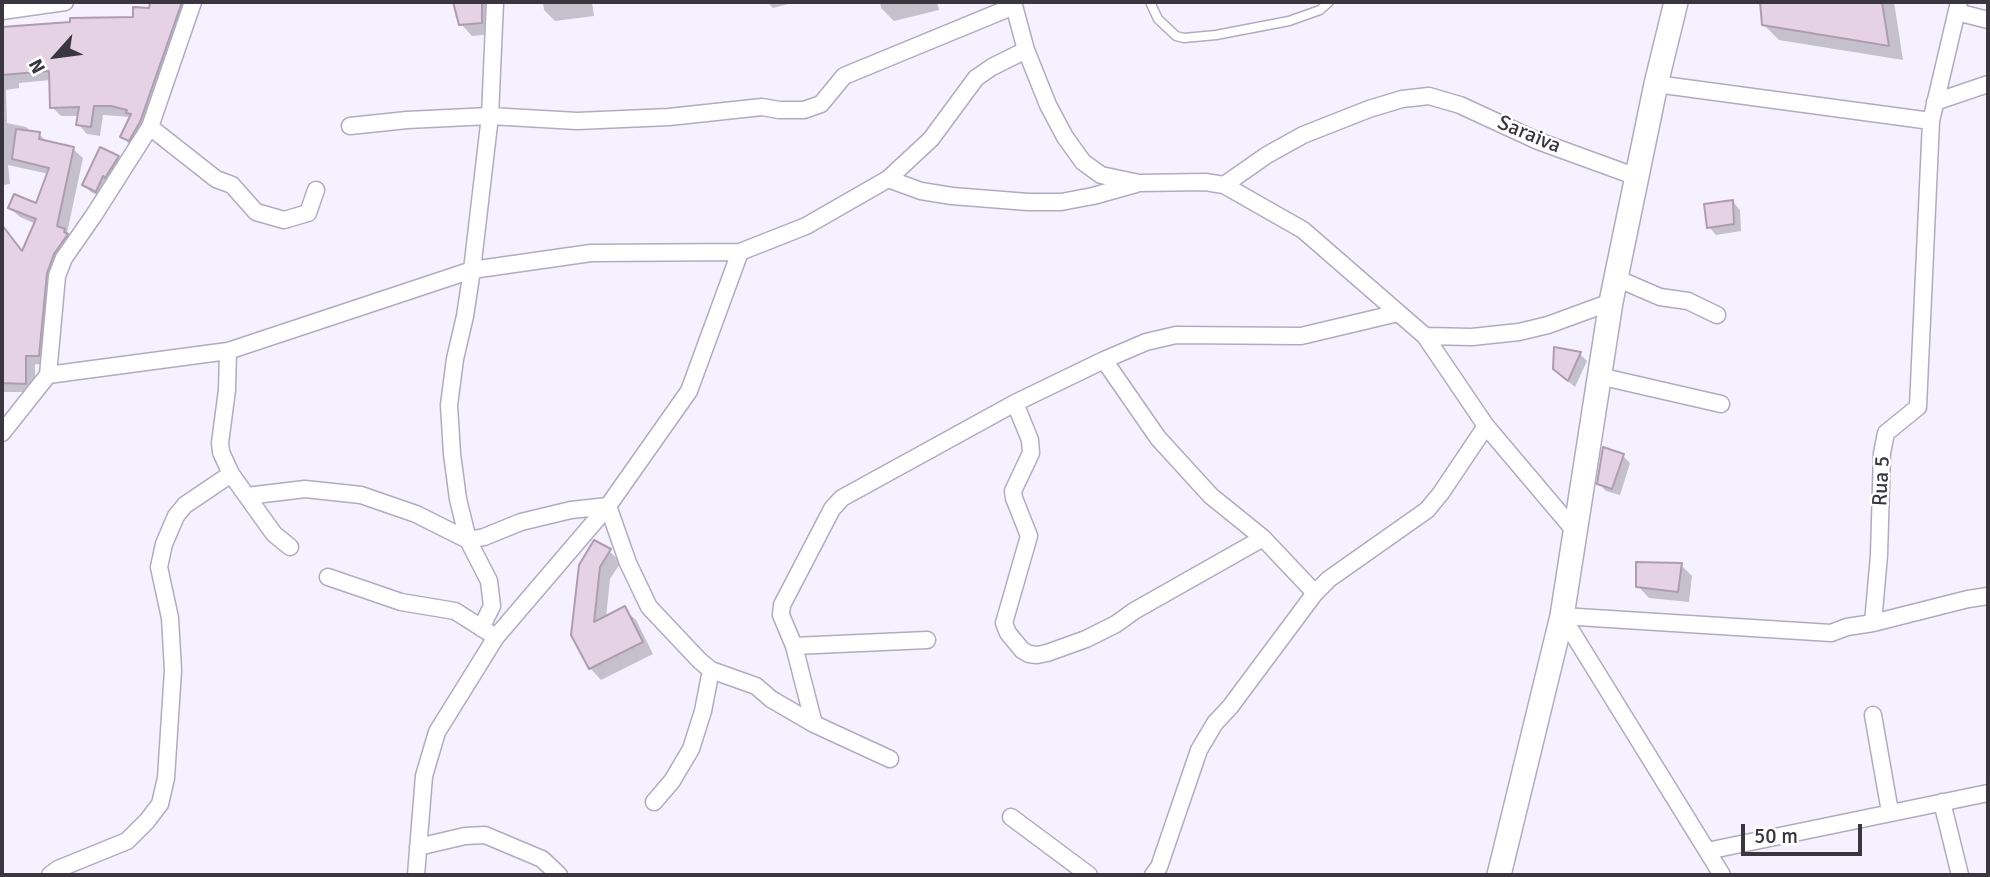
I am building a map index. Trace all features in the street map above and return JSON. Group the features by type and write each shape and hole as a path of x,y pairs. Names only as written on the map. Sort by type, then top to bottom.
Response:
{"main road":[{"path":"1499,875 1562,616 1611,302 1656,84 1676,2"}],"street":[{"path":"2,433 48,374 57,276 64,258 150,127 193,2"},
{"path":"481,628 492,606 489,581 468,540 458,499 449,405 472,270 490,116 495,2"},
{"path":"350,126 490,116 577,121 669,117 762,107 804,110 821,104 844,76 1013,4 1026,50 1048,105 1065,137 1083,162 1101,175 1139,183"},
{"path":"2,11 53,6"},
{"path":"1958,7 1988,20"},
{"name":"Rua 5","path":"1873,623 1882,453 1886,433 1918,407 1931,121 1958,7"},
{"path":"48,374 228,351 472,270 591,253 740,252 806,226 888,178 931,139 976,79 992,67 1026,50"},
{"path":"1656,84 1931,121"},
{"path":"1936,102 1988,84"},
{"path":"1224,185 1267,155 1303,135 1369,109 1402,99 1429,96 1460,105 1538,141 1637,177"},
{"path":"150,127 216,179 232,185 256,212 284,220 309,213 316,190"},
{"path":"888,178 921,191 1028,202 1061,202 1139,183 1205,181 1224,185 1303,230 1424,336 1486,426 1574,530"},
{"path":"416,875 424,776 437,732 496,638 608,506 689,391 740,252"},
{"path":"1616,278 1660,297 1688,301 1717,315"},
{"path":"1424,336 1472,337 1519,332 1548,325 1611,302"},
{"path":"814,724 794,646 781,615 782,606 832,509 842,498 1015,403 1146,342 1176,335 1301,336 1398,313"},
{"path":"228,351 221,452 231,474 274,534 290,547"},
{"path":"1104,360 1157,438 1211,496 1263,538 1315,593"},
{"path":"1599,376 1721,404"},
{"path":"1015,403 1030,440 1031,453 1013,491 1029,536 1004,624 1022,650 1029,654 1047,653 1086,639 1263,538"},
{"path":"1153,875 1159,867 1199,750 1215,723 1230,707 1315,593 1329,579 1427,510 1486,426"},
{"path":"50,875 58,869 127,841 160,804 166,778 173,670 170,618 159,567 164,544 176,516 185,505 231,474"},
{"path":"247,496 305,489 361,495 416,514 468,540 484,537 521,522 571,510 608,506"},
{"path":"608,506 628,563 649,607 711,670 756,686 771,699 814,724 890,759"},
{"path":"328,577 401,602 455,611 496,638"},
{"path":"1562,616 1831,633 1968,598 1988,596"},
{"path":"1562,616 1721,875"},
{"path":"794,646 927,640"},
{"path":"654,802 672,781 691,749 704,712 711,670"},
{"path":"1873,715 1891,813"},
{"path":"1707,850 1988,793"},
{"path":"1942,802 1960,875"},
{"path":"1011,817 1089,875"},
{"path":"418,846 465,836 485,835 542,859 559,875"}],"lane":[{"path":"1150,2 1158,19 1176,36 1184,38 1216,35 1289,21 1320,10 1329,2"}],"building":[{"path":"182,2 140,122 129,141 120,137 131,114 126,113 127,110 94,106 91,127 76,125 79,107 50,108 49,71 2,75 2,27 70,22 70,18 133,17 133,7 149,8 150,3"},
{"path":"453,2 482,2 482,23 459,25"},
{"path":"1760,2 1882,2 1889,46 1762,25"},
{"path":"16,129 40,132 39,139 74,147 57,226 65,229 64,232 68,234 54,254 47,273 39,356 26,356 26,384 2,383 2,225 22,251 36,219 8,208 14,194 36,203 49,168 12,159"},
{"path":"100,147 119,156 105,178 103,176 96,192 82,185"},
{"path":"1733,200 1734,224 1707,228 1704,204"},
{"path":"1554,347 1581,352 1568,381 1553,369"},
{"path":"1603,447 1624,454 1612,489 1597,484"},
{"path":"594,540 611,549 600,567 594,622 625,606 643,642 589,669 571,635 579,565"},
{"path":"1636,562 1682,563 1678,592 1636,587"}]}
